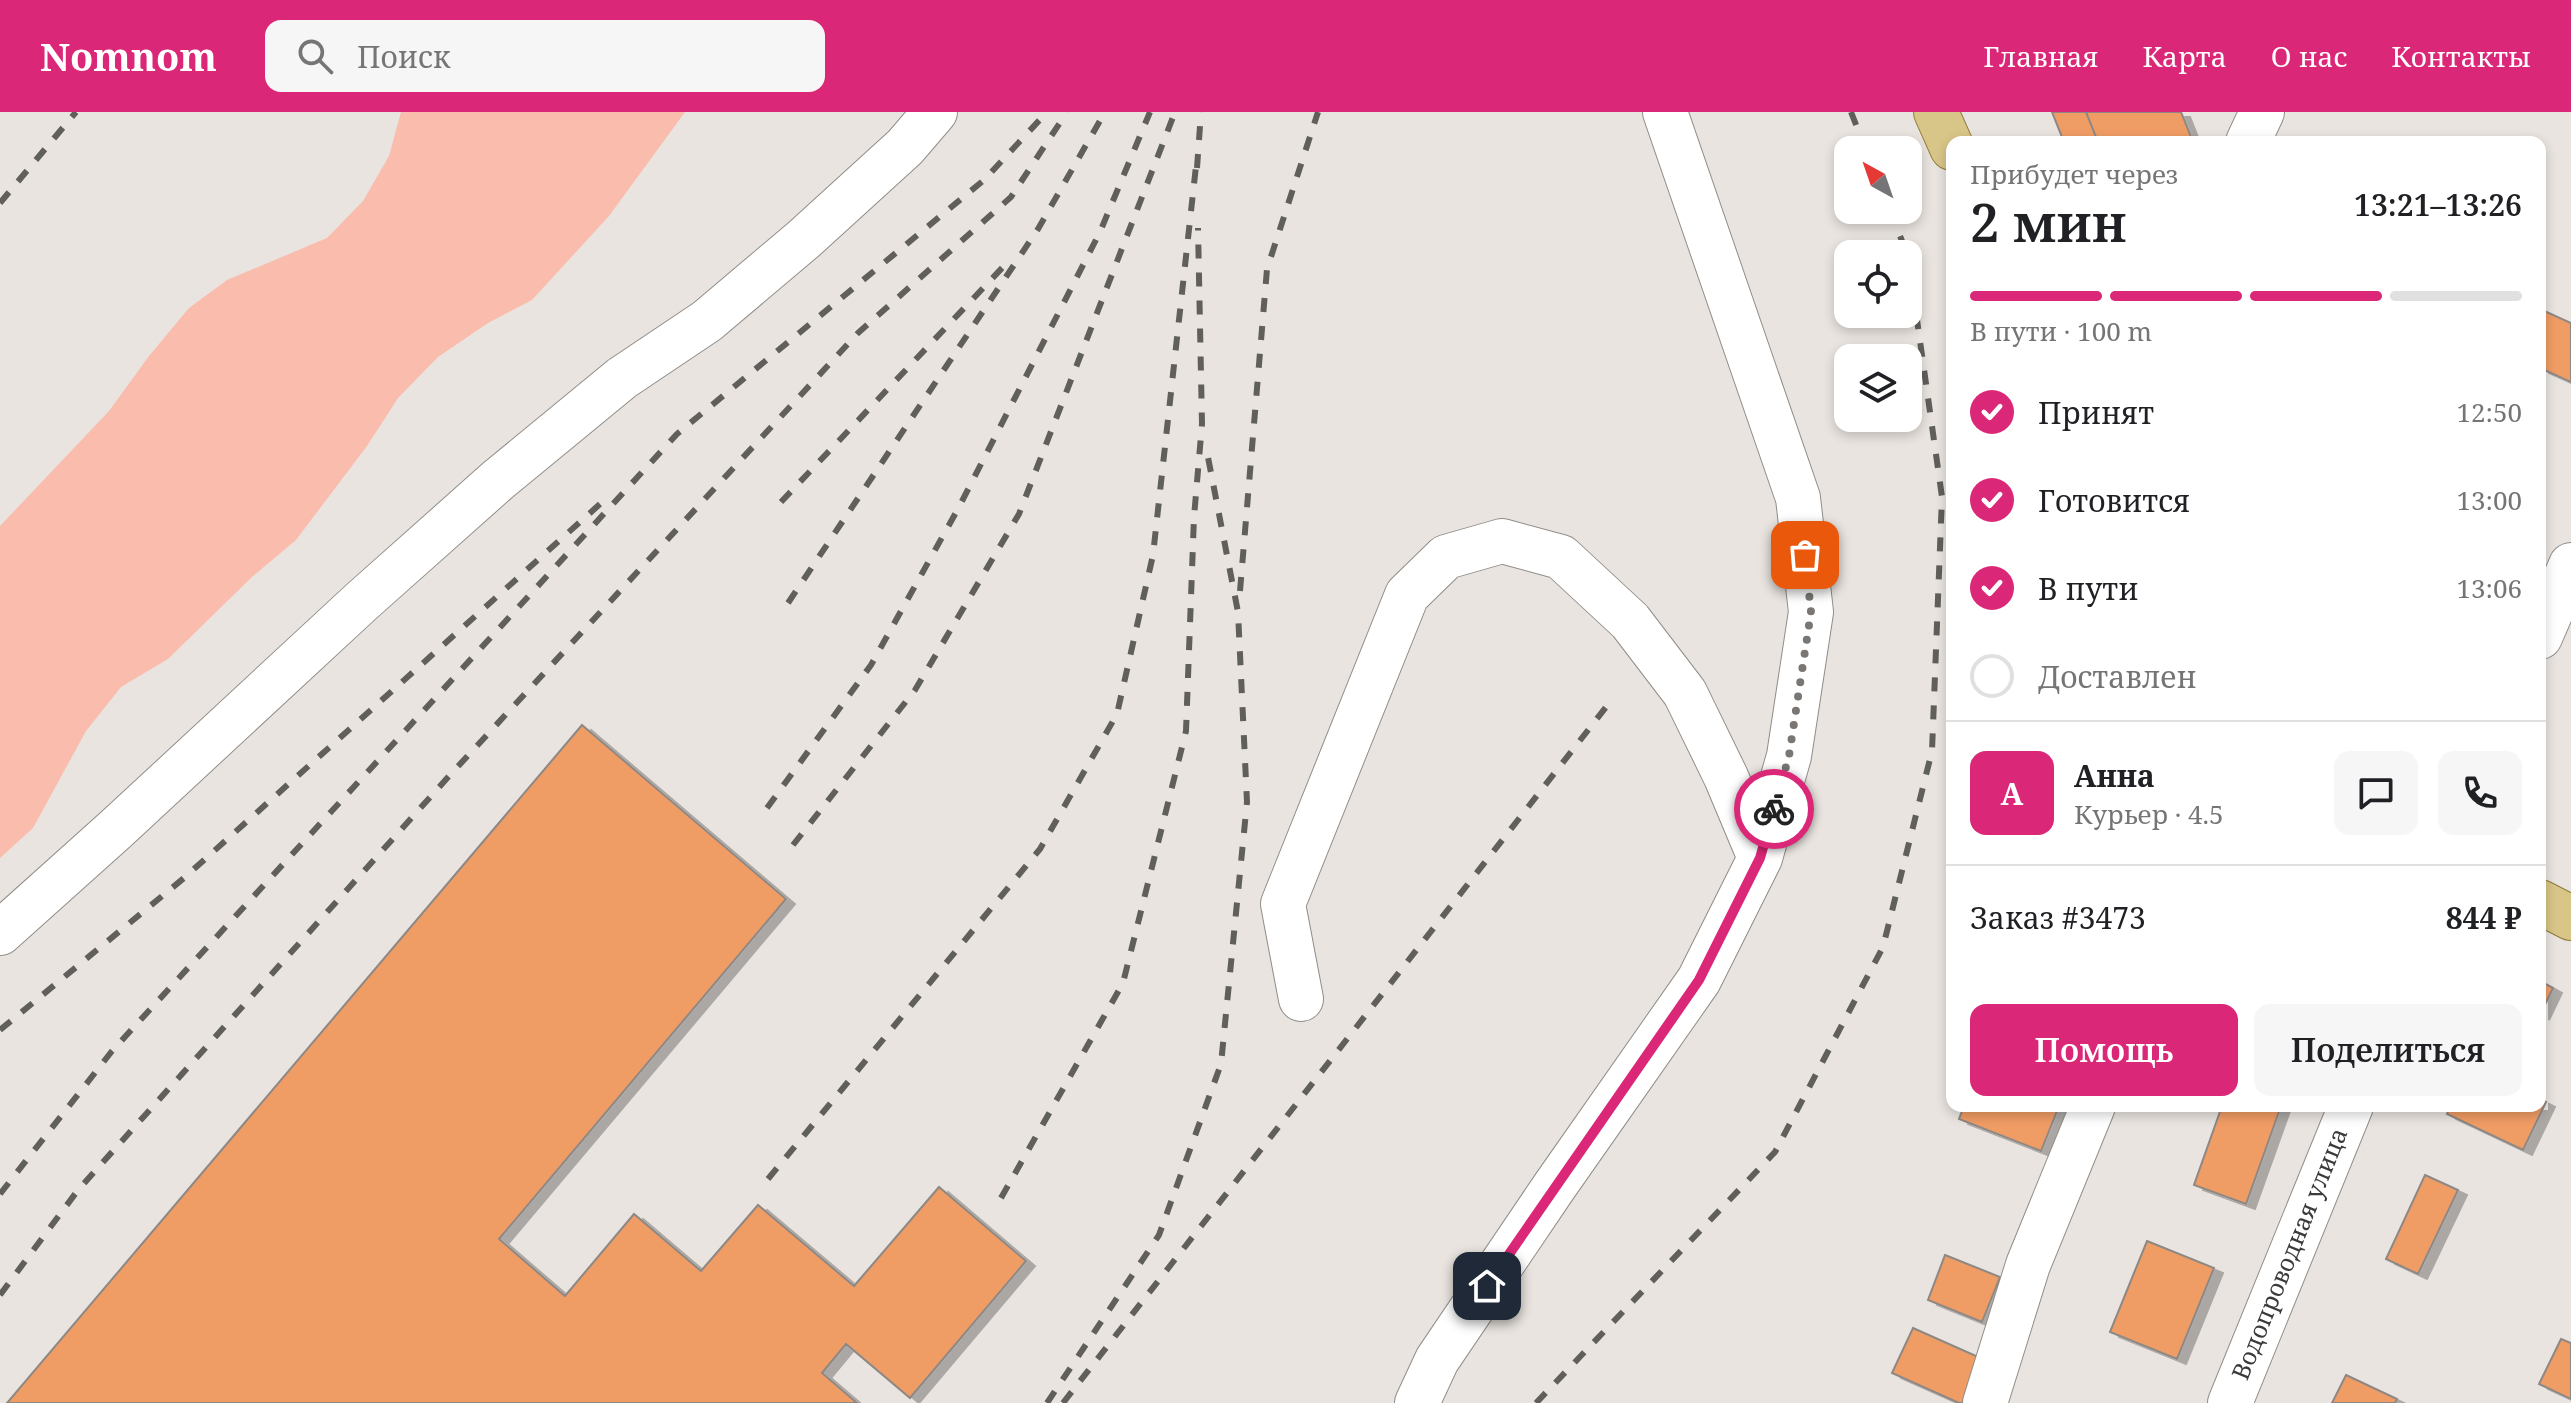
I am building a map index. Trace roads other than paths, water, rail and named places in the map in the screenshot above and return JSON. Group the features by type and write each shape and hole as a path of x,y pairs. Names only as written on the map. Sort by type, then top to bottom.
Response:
{"main road":[{"path":"1936,112 1947,136"},
{"path":"2546,905 2571,918"}],"street":[{"path":"0,933 498,480 622,378 707,321 804,239 905,147 935,112"},
{"path":"1417,1403 1437,1360 1699,980 1760,858 1789,756 1811,612 1798,498 1665,112"},
{"path":"2251,136 2262,112"},
{"path":"1301,999 1283,904 1407,595 1446,557 1502,541 1561,557 1630,621 1685,693 1726,777 1760,858"},
{"path":"2546,623 2571,565"},
{"path":"1985,1403 2028,1265 2091,1112"},
{"name":"Водопроводная улица","path":"2230,1403 2349,1112"}],"railway":[{"path":"0,203 76,112"},
{"path":"0,1194 112,1051 677,434 984,180 1047,112"},
{"path":"0,1295 78,1190 450,775 858,333 1011,197 1067,112"},
{"path":"788,603 1038,229 1105,112"},
{"path":"767,808 871,665 959,507 1100,232 1150,112"},
{"path":"793,845 915,690 1019,514 1175,112"},
{"path":"1197,168 1201,112"},
{"path":"1240,591 1267,269 1318,112"},
{"path":"1851,112 1860,136"},
{"path":"768,1179 1040,849 1117,714 1153,555 1197,157"},
{"path":"1895,224 1902,240"},
{"path":"1001,1198 1123,983 1186,731 1194,517 1202,424 1198,228"},
{"path":"781,502 1003,267"},
{"path":"1536,1403 1775,1152 1883,947 1932,751 1942,497 1918,328"},
{"path":"1047,1403 1159,1235 1221,1064 1247,802 1238,612 1206,447"},
{"path":"0,1030 184,878 600,504"},
{"path":"1063,1403 1610,702"}]}
